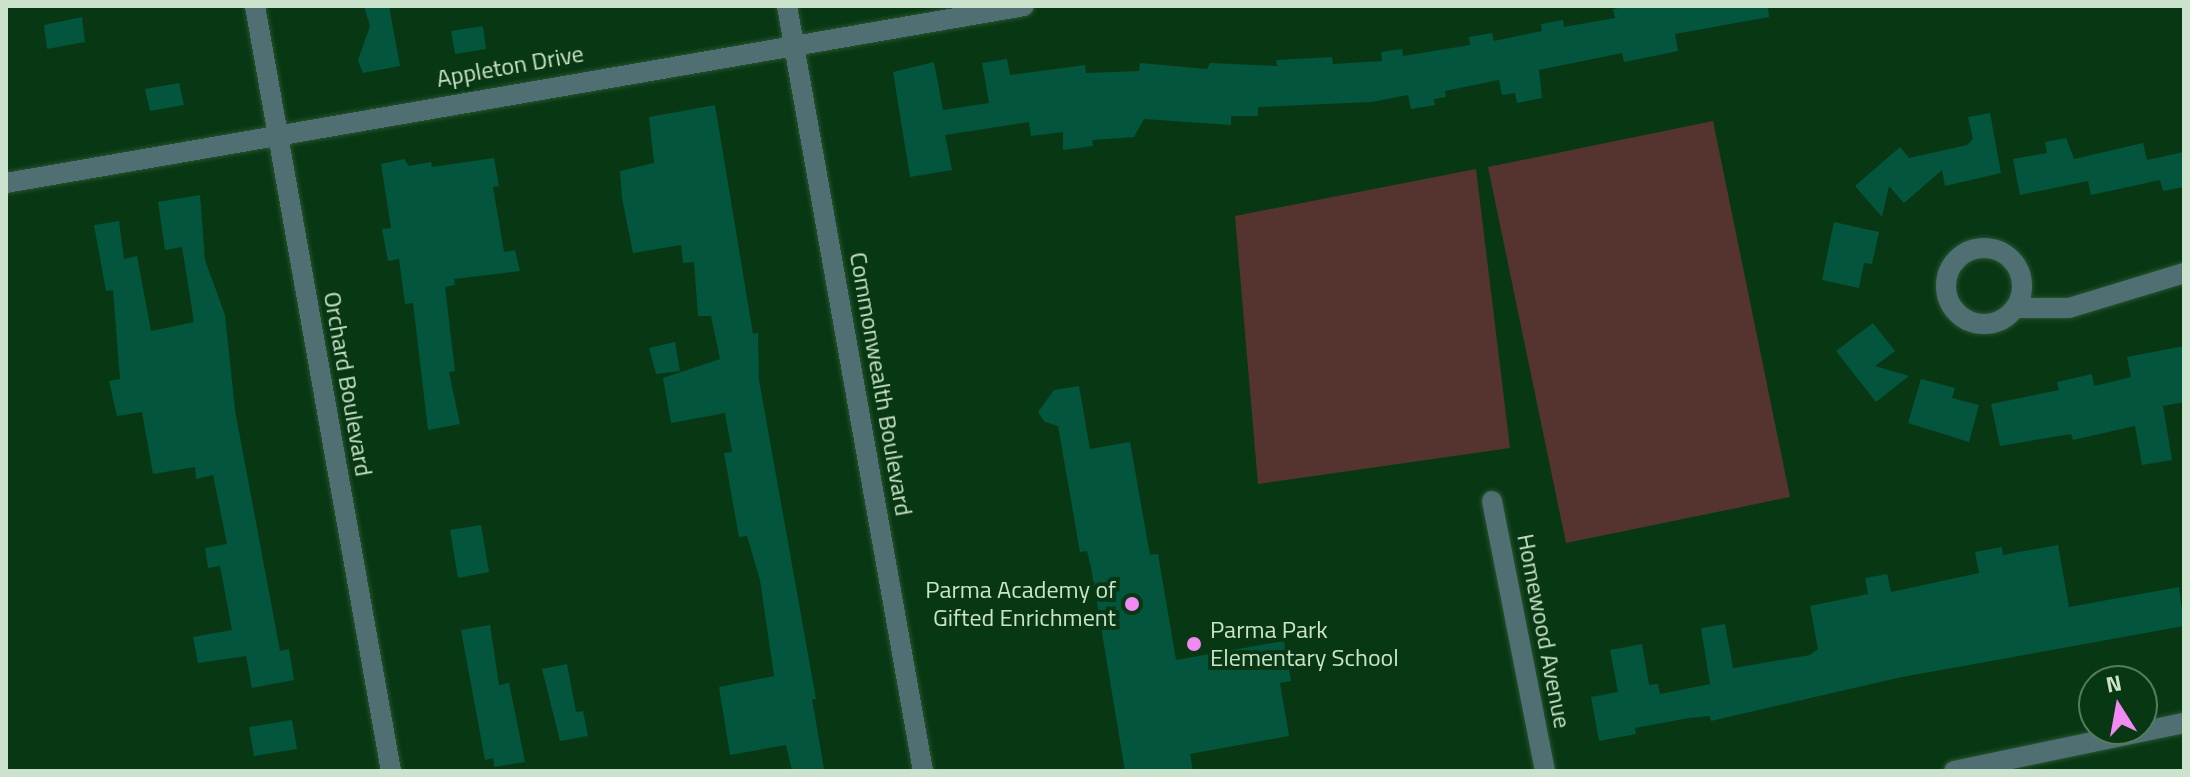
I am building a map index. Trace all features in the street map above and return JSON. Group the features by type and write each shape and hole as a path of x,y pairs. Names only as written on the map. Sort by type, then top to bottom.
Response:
{"street":[{"name":"Orchard Boulevard","path":"255,6 391,771"},
{"name":"Commonwealth Boulevard","path":"787,6 923,771"},
{"name":"Appleton Drive","path":"6,183 794,42 1024,6"},
{"path":"2015,308 2069,308 2184,273"},
{"name":"Homewood Avenue","path":"1492,501 1545,771"},
{"path":"1954,771 2184,723"}],"shaded area":[{"path":"1713,121 1790,497 1566,543 1488,167"},
{"path":"1476,169 1510,448 1258,484 1235,216"}],"building":[{"path":"364,6 389,6 400,66 363,73 358,60 370,26"},
{"path":"1630,6 1768,6 1769,17 1675,34 1678,51 1624,62 1622,53 1539,70 1542,98 1517,103 1515,93 1502,95 1499,80 1445,91 1446,97 1434,99 1435,105 1411,109 1408,95 1372,102 1258,107 1258,116 1231,116 1231,125 1144,119 1134,137 1092,140 1093,146 1063,150 1063,132 1031,136 1029,122 945,135 952,170 910,177 893,72 934,62 943,110 989,103 982,63 1007,59 1010,75 1085,65 1086,73 1139,71 1140,63 1207,69 1210,63 1277,66 1276,60 1332,57 1333,64 1382,61 1381,52 1402,49 1403,56 1470,45 1469,37 1492,33 1494,41 1542,31 1541,24 1563,20 1564,27 1615,18 1613,9"},
{"path":"82,17 85,42 47,49 44,25"},
{"path":"483,26 486,49 455,54 451,31"},
{"path":"179,83 184,105 150,111 145,89"},
{"path":"715,105 753,334 758,333 759,380 816,699 812,699 824,769 812,771 792,771 786,745 730,755 719,687 774,676 760,580 747,536 739,537 724,453 732,452 725,413 671,423 663,378 720,359 711,316 698,316 694,262 683,263 681,245 633,253 622,198 620,171 654,163 649,117"},
{"path":"1990,113 2001,173 1945,186 1942,170 1904,203 1889,186 1882,217 1855,186 1900,147 1909,158 1967,145 1973,139 1968,117"},
{"path":"2066,138 2074,159 2143,143 2147,160 2184,152 2184,187 2163,191 2160,180 2091,195 2088,181 2020,195 2013,159 2047,153 2045,142"},
{"path":"494,158 499,186 493,187 504,252 515,250 520,271 454,279 455,285 445,287 455,371 449,372 460,424 428,430 413,303 405,304 399,259 388,261 382,229 391,228 381,164 404,159 409,166 431,162 432,167"},
{"path":"200,195 205,260 225,315 235,410 280,651 289,649 294,680 252,688 246,656 198,663 193,637 232,630 220,566 208,568 205,548 227,544 213,475 196,479 195,467 153,474 142,412 117,416 109,381 120,379 113,290 106,291 94,225 119,221 124,259 137,256 151,331 194,322 182,247 165,250 158,202"},
{"path":"1834,222 1879,232 1872,264 1864,263 1859,288 1822,280"},
{"path":"1873,323 1895,351 1875,366 1909,376 1876,402 1836,351"},
{"path":"675,342 680,371 656,374 649,348"},
{"path":"2184,346 2184,402 2163,406 2172,460 2142,465 2135,426 2073,440 2071,434 2000,446 1991,404 2059,390 2057,382 2092,374 2094,386 2131,377 2127,357"},
{"path":"1921,379 1955,388 1952,398 1979,405 1969,442 1908,423"},
{"name":"Parma Academy of Gifted Enrichment","path":"1079,386 1090,449 1130,442 1150,555 1158,554 1176,660 1284,641 1291,681 1280,683 1289,736 1190,754 1193,771 1125,771 1091,567 1087,551 1080,552 1058,426 1045,422 1038,412 1054,390"},
{"path":"481,525 489,572 458,578 450,530"},
{"path":"2058,545 2069,607 2179,587 2184,626 1902,677 1711,721 1710,716 1635,728 1636,734 1599,741 1591,697 1618,692 1610,650 1642,644 1649,685 1658,684 1660,694 1710,684 1701,628 1725,624 1733,668 1810,655 1818,649 1810,606 1868,594 1865,578 1887,574 1891,592 1979,573 1975,552 2002,547 2003,555"},
{"path":"490,625 499,685 509,683 525,762 494,767 493,758 485,760 461,630"},
{"path":"567,664 576,712 583,711 588,736 560,741 542,669"},
{"path":"292,720 297,749 254,756 249,727"}],"place":[{"name":"Parma Academy of Gifted Enrichment","path":"1132,604"},
{"name":"Parma Park Elementary School","path":"1194,644"}]}
